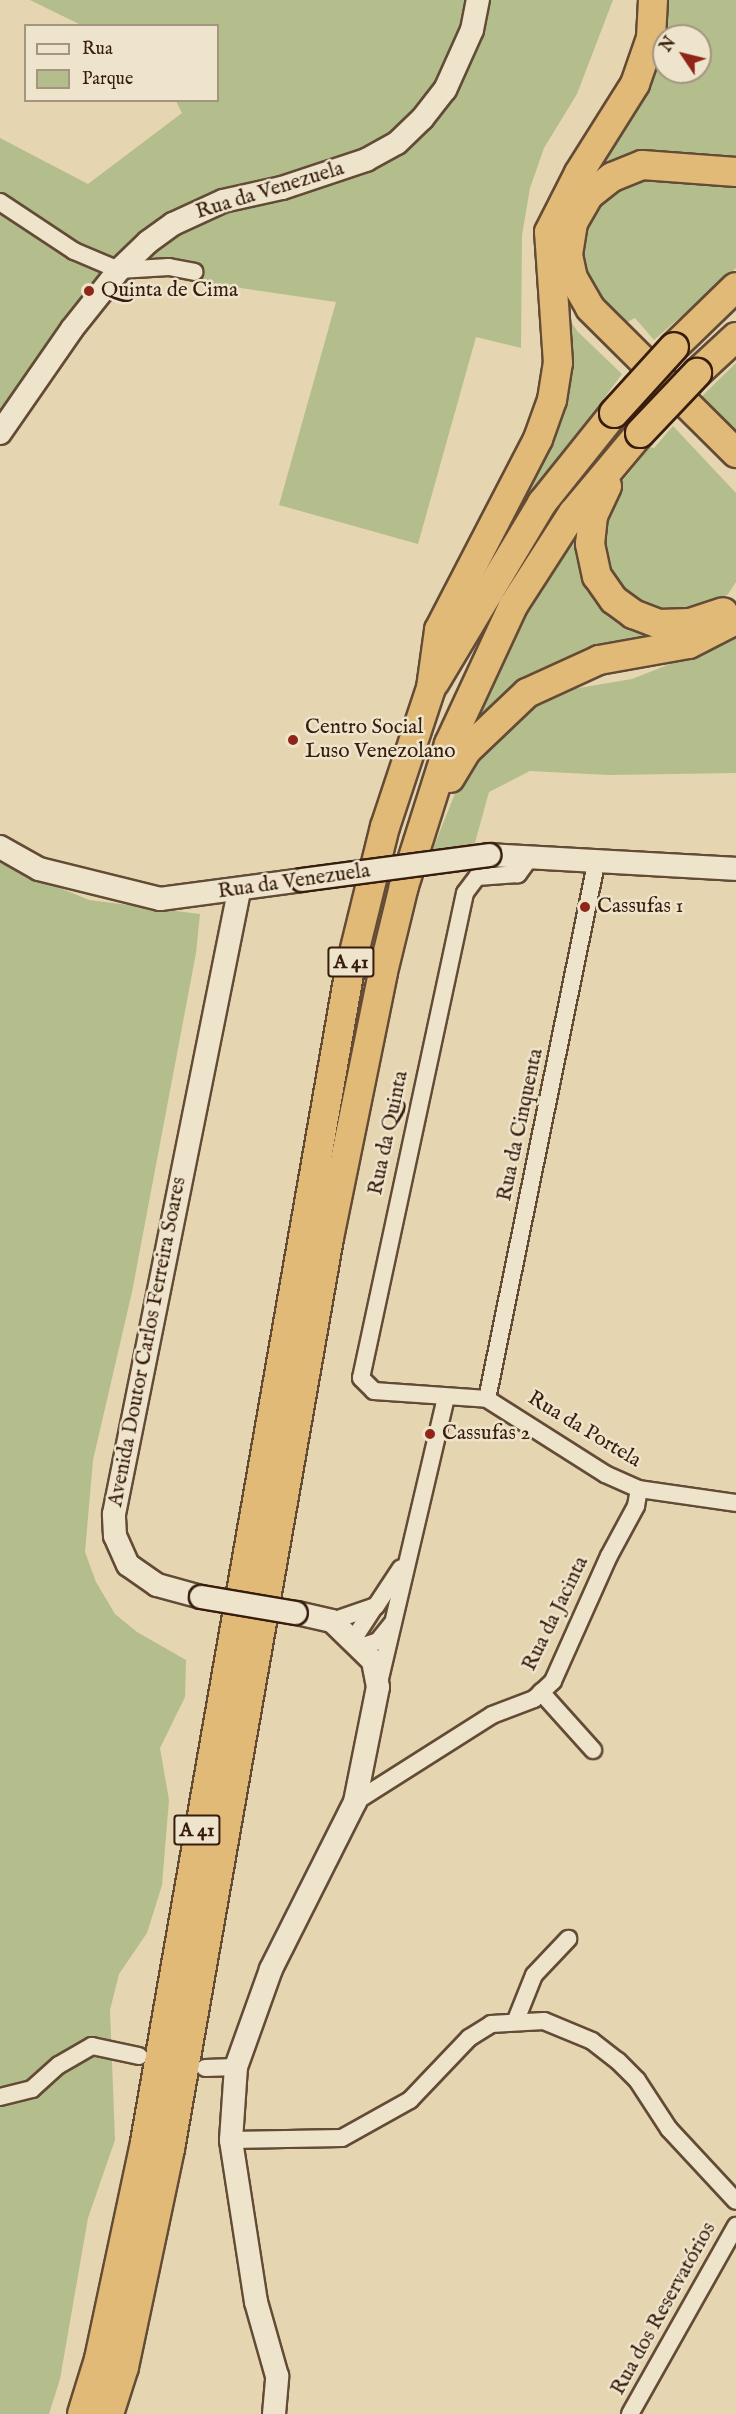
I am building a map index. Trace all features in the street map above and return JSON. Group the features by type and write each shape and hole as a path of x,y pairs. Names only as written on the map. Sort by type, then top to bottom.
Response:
{"highway":[{"path":"431,688 439,630 538,439 552,400 558,363 549,232 560,209 635,84 651,38 653,0"},
{"path":"736,172 642,165 612,177 589,195 573,223 568,255 573,278 590,309 736,453"},
{"path":"560,209 556,257 561,282 580,317 736,473"},
{"name":"A 41","path":"82,2414 99,2359 145,2142 350,969 385,827 431,688 523,532 614,413 674,347 736,287"},
{"name":"A 41","path":"109,2414 124,2367 170,2149 331,1227 383,972 426,816 459,720 513,606 559,532 616,459 696,373 736,337"},
{"path":"616,459 593,516 590,543 597,576 614,600 633,614 659,624 690,623 717,616 736,601"},
{"path":"426,816 466,751 527,693 599,660 689,644 736,620"}],"street":[{"name":"Rua da Venezuela","path":"0,433 38,374 119,270 148,242 200,210 366,160 397,143 422,119 445,90 472,30 478,0"},
{"path":"0,202 74,251 119,270 169,267 195,272"},
{"name":"Rua da Venezuela","path":"0,847 39,869 134,896 160,899 239,891 302,880 489,855 532,855 736,869"},
{"name":"Rua da Quinta","path":"446,1398 374,1391 361,1378 363,1358 465,893 477,877 518,874 532,855"},
{"name":"Rua da Cinquenta","path":"487,1399 597,860"},
{"name":"Avenida Doutor Carlos Ferreira Soares","path":"239,891 114,1514 120,1553 140,1577 201,1597 296,1612 332,1621 373,1661 378,1687 355,1802 271,1969 236,2067 231,2140 256,2302 276,2376 274,2414"},
{"path":"378,1687 394,1622 405,1562 446,1398 487,1399"},
{"name":"Rua da Portela","path":"487,1399 605,1474 639,1489 736,1503"},
{"name":"Rua da Jacinta","path":"355,1802 492,1715 534,1699 553,1681 609,1556 636,1506 639,1489"},
{"path":"356,1644 375,1606 405,1562"},
{"path":"332,1621 375,1606"},
{"path":"356,1644 378,1641 394,1622"},
{"path":"542,1692 593,1750"},
{"path":"516,2020 534,1975 568,1939"},
{"path":"231,2140 342,2138 410,2100 469,2038 491,2024 516,2020 562,2026 592,2041 618,2061 637,2080 669,2129 736,2201"},
{"path":"0,2097 32,2089 59,2065 92,2046 139,2056"},
{"path":"205,2068 236,2067"},
{"name":"Rua dos Reservatórios","path":"630,2414 736,2226"}],"green space":[{"path":"30,0 613,0 577,94 544,148 530,188 522,235 521,348 476,337 418,544 279,505 336,302 213,284 148,256 106,298 0,447 0,138 88,184 182,113 176,102 219,102 219,24 79,24"},
{"path":"662,0 736,0 736,163 594,177 652,26 652,84 712,84 712,24 653,24"},
{"path":"630,178 736,182 736,268 654,340 635,318 618,327 586,287 579,236 584,217"},
{"path":"564,312 578,332 622,374 507,530"},
{"path":"736,363 736,442 698,400"},
{"path":"673,426 736,493 736,582 728,594 699,612 646,611 613,586 598,539 608,499 650,447 654,448"},
{"path":"582,523 580,551 669,633 594,657 462,744 535,597"},
{"path":"736,632 736,773 609,775 530,771 489,792 474,846 432,851 462,776 519,712 567,690 632,679 726,642"},
{"path":"0,863 89,900 200,914 196,953 132,1292 93,1460 85,1552 96,1582 115,1614 137,1632 186,1660 185,1697 160,1748 169,1800 162,1885 147,1933 119,1974 110,2010 115,2140 88,2218 60,2379 49,2414 0,2414"}],"place":[{"name":"Quinta de Cima","path":"89,291"},
{"name":"Centro Social Luso Venezolano","path":"293,740"},
{"name":"Cassufas 1","path":"585,907"},
{"name":"Cassufas 2","path":"430,1434"}]}
